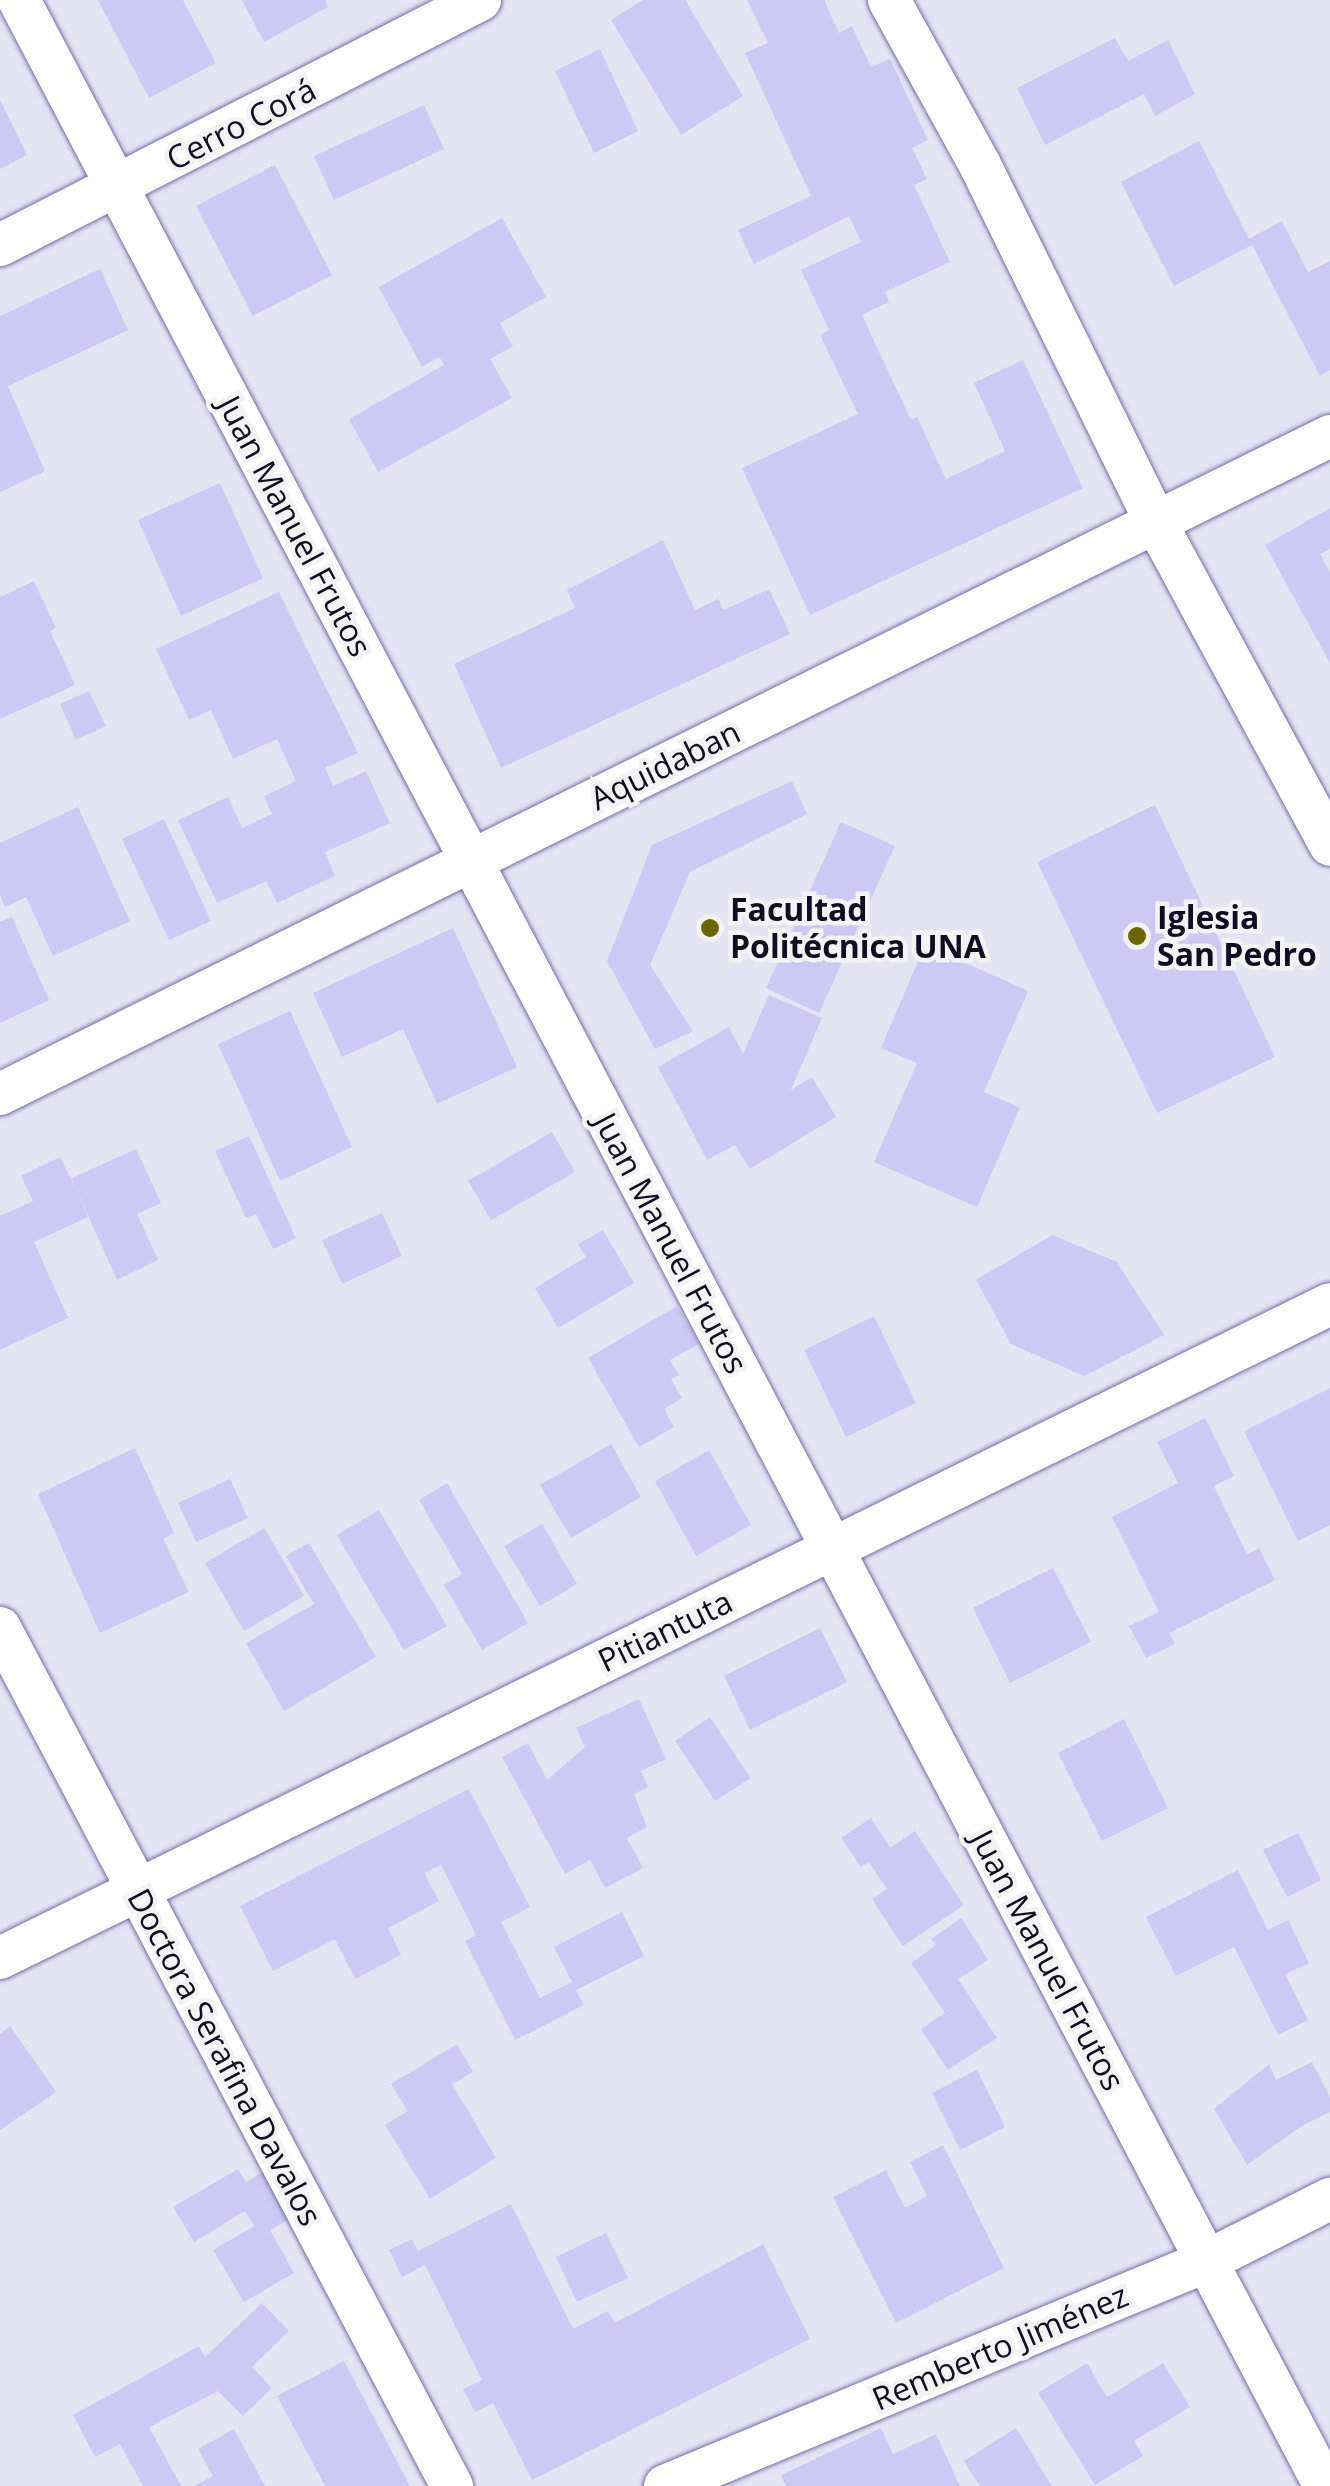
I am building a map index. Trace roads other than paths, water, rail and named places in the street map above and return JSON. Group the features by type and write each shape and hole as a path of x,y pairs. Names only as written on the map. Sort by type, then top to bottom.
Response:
{"street":[{"name":"Juan Manuel Frutos","path":"19,0 1325,2486"},
{"name":"Cerro Corá","path":"0,245 480,0"},
{"path":"888,0 980,165 1155,521 1330,845"},
{"name":"Aquidaban","path":"0,1094 1330,436"},
{"name":"Pitiantuta","path":"0,1958 1330,1304"},
{"name":"Doctora Serafina Davalos","path":"0,1628 452,2486"},
{"name":"Remberto Jiménez","path":"665,2486 1207,2261 1330,2198"}],"place":[{"name":"Facultad Politécnica UNA","path":"710,928"},
{"name":"Iglesia San Pedro","path":"1137,936"}]}
